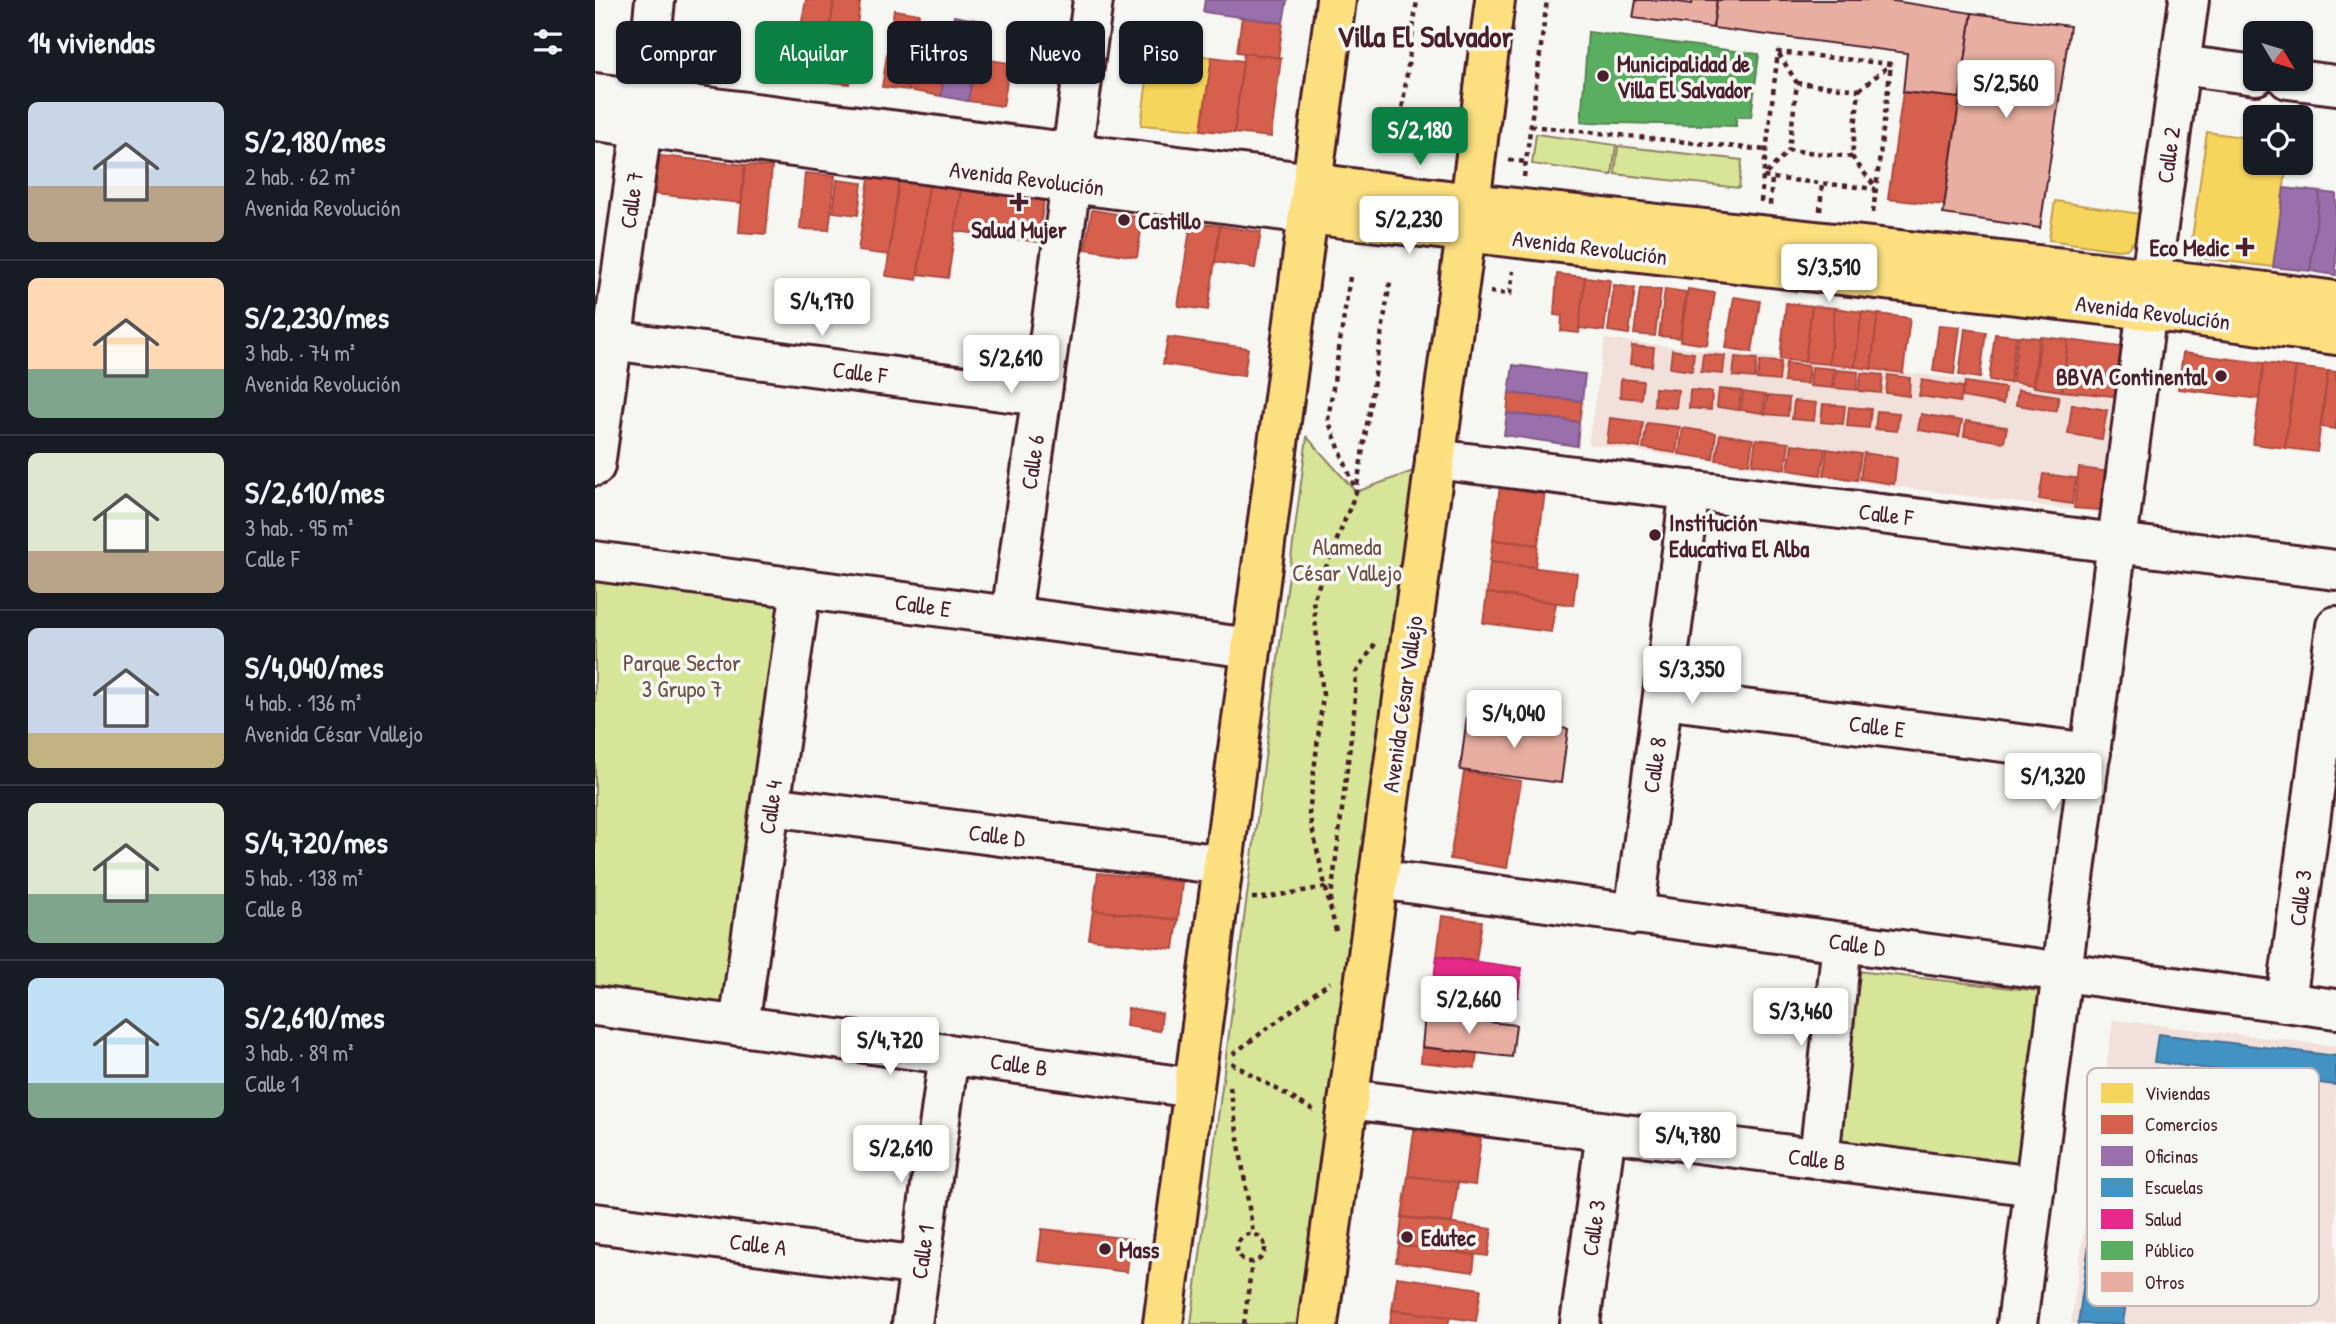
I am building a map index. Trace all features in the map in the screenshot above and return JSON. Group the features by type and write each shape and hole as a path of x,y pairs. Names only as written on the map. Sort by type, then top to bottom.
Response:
{"main road":[{"path":"1163,1324 1217,1082 1221,880 1336,0"},
{"name":"Avenida César Vallejo","path":"1318,1324 1468,218 1495,0"},
{"name":"Avenida Revolución","path":"1310,199 2150,293 2336,301"},
{"name":"Avenida Revolución","path":"2150,293 2336,335"}],"street":[{"path":"643,114 655,0"},
{"path":"1071,168 1093,0"},
{"name":"Calle 2","path":"2017,1324 2189,0"},
{"path":"2180,65 2243,73"},
{"path":"2313,82 2336,85"},
{"name":"Avenida Revolución","path":"595,93 643,114"},
{"name":"Avenida Revolución","path":"595,121 643,114 1310,199"},
{"name":"Calle 7","path":"595,466 604,339 643,114"},
{"name":"Calle 6","path":"1011,616 1071,168"},
{"name":"Calle F","path":"604,339 1041,396"},
{"name":"Calle F","path":"1435,459 2336,570"},
{"name":"Calle 8","path":"1634,915 1691,490"},
{"name":"Calle E","path":"595,561 1251,648"},
{"name":"Calle 4","path":"739,1026 801,588"},
{"name":"Calle 3","path":"2286,1002 2325,787 2336,626"},
{"name":"Calle E","path":"1663,699 2091,753"},
{"name":"Calle D","path":"771,806 1221,880"},
{"name":"Calle D","path":"1378,879 2336,1009"},
{"path":"1819,1159 1842,942"},
{"name":"Calle B","path":"595,1006 949,1054 1217,1082"},
{"name":"Calle 1","path":"912,1324 949,1054"},
{"name":"Calle B","path":"1347,1109 1606,1132 2035,1186"},
{"name":"Calle 3","path":"1580,1324 1606,1132"},
{"name":"Calle A","path":"595,1223 920,1266"}],"path":[{"path":"1397,148 1417,0"},
{"path":"1458,289 1510,294 1547,0"},
{"path":"1778,52 1891,65"},
{"path":"1763,177 1789,150 1797,83 1778,52"},
{"path":"1761,210 1778,52"},
{"path":"1797,83 1859,90 1891,65"},
{"path":"1872,223 1891,65"},
{"path":"1859,90 1852,157 1876,189"},
{"path":"1530,126 1766,150"},
{"path":"1789,150 1852,157"},
{"path":"1763,177 1876,189"},
{"path":"1769,211 1772,178"},
{"path":"1819,217 1822,184"},
{"path":"1350,277 1328,420 1356,492"},
{"path":"1330,906 1309,814 1323,695 1313,600 1356,492 1390,282"},
{"path":"1221,880 1263,898 1326,887"},
{"path":"1252,1262 1261,1258 1265,1249 1263,1240 1253,1233 1217,1082 1226,1060 1336,977"},
{"path":"1226,1060 1319,1113 1347,1109"},
{"path":"1252,1262 1240,1256 1237,1247 1244,1236 1253,1233"},
{"path":"1244,1324 1252,1262"}],"shaded area":[{"path":"1605,339 2123,397 2111,506 2100,513 1588,444"},
{"path":"2113,1020 2336,1046 2336,1324 2071,1324 2087,1208 2087,1306 2319,1306 2319,1068 2106,1068"}],"green space":[{"path":"1536,134 1616,145 1612,175 1532,164"},
{"path":"1618,146 1742,160 1739,188 1615,174"},
{"name":"Alameda César Vallejo","path":"1307,437 1356,492 1416,470 1301,1324 1191,1324"},
{"name":"Parque Sector 3 Grupo 7","path":"595,575 779,601 728,1010 595,992"},
{"path":"1856,971 2039,991 2016,1175 1833,1154"}],"building: Viviendas":[{"path":"1203,56 1212,57 1201,130 1141,125 1146,84 1203,84"},
{"path":"2207,132 2243,137 2243,175 2285,175 2273,267 2200,258 2191,246"},
{"path":"2055,201 2140,214 2135,240 2127,249 2117,250 2049,240"}],"building: Comercios":[{"path":"806,0 834,0 831,21 802,21"},
{"path":"834,0 860,3 858,21 831,21"},
{"path":"894,10 919,14 918,21 892,21"},
{"path":"1242,17 1283,23 1278,58 1237,52"},
{"path":"1244,53 1281,58 1271,137 1234,133"},
{"path":"887,55 887,84 909,84 908,90 882,87"},
{"path":"1212,57 1243,61 1234,133 1201,130"},
{"path":"992,60 1006,62 1003,106 968,101 971,84 992,84"},
{"path":"909,84 943,84 941,96 908,90"},
{"path":"1903,92 1960,98 1944,205 1888,199"},
{"path":"660,156 745,165 741,203 655,194"},
{"path":"745,165 772,167 766,234 739,232"},
{"path":"805,173 835,176 829,230 800,229"},
{"path":"869,178 899,181 889,255 858,251"},
{"path":"837,180 862,183 858,215 833,212"},
{"path":"899,181 929,185 917,280 886,276"},
{"path":"929,185 961,190 948,278 918,274"},
{"path":"961,190 1044,200 1038,242 955,231"},
{"path":"1092,210 1143,218 1137,257 1085,249"},
{"path":"1191,223 1220,226 1208,310 1178,306"},
{"path":"1220,226 1261,232 1255,268 1215,262"},
{"path":"1557,274 1585,277 1579,333 1561,331 1562,316 1554,315"},
{"path":"1585,277 1610,280 1604,331 1579,328"},
{"path":"1614,285 1635,288 1629,334 1608,331"},
{"path":"1640,288 1661,290 1655,336 1634,334"},
{"path":"1665,289 1686,292 1680,338 1659,336"},
{"path":"1688,289 1715,293 1707,345 1680,341"},
{"path":"1734,297 1760,301 1752,352 1726,348"},
{"path":"1786,303 1812,306 1805,362 1780,359"},
{"path":"1812,306 1835,308 1829,364 1805,362"},
{"path":"1835,308 1862,312 1855,367 1829,364"},
{"path":"1862,312 1878,314 1871,369 1855,367"},
{"path":"1878,314 1910,318 1903,373 1871,369"},
{"path":"1939,325 1960,327 1954,374 1933,371"},
{"path":"1965,329 1986,332 1980,378 1959,375"},
{"path":"1995,334 2016,336 2010,383 1989,380"},
{"path":"2018,336 2039,338 2033,385 2012,382"},
{"path":"1168,337 1248,348 1244,376 1163,364"},
{"path":"2041,337 2068,340 2062,391 2034,387"},
{"path":"2068,340 2128,348 2123,397 2062,391"},
{"path":"1632,346 1654,348 1652,366 1630,364"},
{"path":"1672,350 1694,353 1692,371 1670,368"},
{"name":"BBVA Continental","path":"2183,353 2264,363 2259,399 2178,389"},
{"path":"1703,354 1725,356 1723,374 1701,372"},
{"path":"1735,357 1757,359 1755,378 1733,376"},
{"path":"1760,361 1781,362 1779,381 1757,379"},
{"path":"1786,363 1809,366 1807,384 1784,382"},
{"path":"2264,363 2296,367 2285,448 2253,444"},
{"path":"1812,367 1834,369 1832,388 1810,386"},
{"path":"2296,367 2328,371 2317,452 2285,448"},
{"path":"1836,370 1858,372 1857,390 1834,388"},
{"path":"2328,371 2336,372 2336,429 2321,427"},
{"path":"1861,373 1883,375 1881,393 1859,391"},
{"path":"1888,375 1910,378 1909,396 1886,393"},
{"path":"1621,379 1643,381 1641,399 1620,397"},
{"path":"1922,380 1963,387 1960,402 1919,396"},
{"path":"1965,382 2005,388 2003,404 1962,397"},
{"path":"1655,388 1678,390 1676,408 1654,406"},
{"path":"1719,389 1741,391 1739,410 1717,407"},
{"path":"1690,390 1712,392 1711,410 1689,408"},
{"path":"2018,390 2059,396 2056,411 2016,405"},
{"path":"1743,392 1765,395 1763,413 1741,410"},
{"path":"1509,393 1582,401 1579,422 1507,413"},
{"path":"1767,396 1789,398 1788,416 1765,414"},
{"path":"1794,401 1816,403 1814,421 1792,419"},
{"path":"1823,404 1845,406 1843,424 1821,422"},
{"path":"2072,404 2107,410 2102,439 2068,434"},
{"path":"1849,407 1871,409 1869,428 1847,426"},
{"path":"1877,411 1899,413 1897,431 1875,429"},
{"path":"1921,414 1962,421 1959,436 1918,430"},
{"path":"1610,418 1643,422 1640,448 1607,443"},
{"path":"1966,421 2007,427 2004,442 1964,436"},
{"path":"1647,423 1680,427 1676,453 1643,448"},
{"path":"1683,428 1716,433 1713,459 1679,454"},
{"path":"1720,434 1753,439 1749,464 1716,460"},
{"path":"1756,439 1789,443 1785,469 1752,464"},
{"path":"1792,444 1825,449 1821,475 1788,470"},
{"path":"1827,449 1861,454 1857,480 1824,475"},
{"path":"1864,453 1897,458 1894,484 1860,479"},
{"path":"2079,468 2112,472 2108,504 2100,510 2074,508"},
{"path":"2043,474 2076,478 2072,504 2039,499"},
{"path":"1501,478 1546,484 1538,545 1493,540"},
{"path":"1493,540 1538,545 1535,567 1490,562"},
{"path":"1490,562 1577,573 1573,605 1487,593"},
{"path":"1487,593 1556,603 1551,632 1483,623"},
{"path":"1464,772 1521,781 1507,868 1450,859"},
{"path":"1098,873 1182,882 1178,920 1093,910"},
{"path":"1093,910 1178,920 1174,949 1089,939"},
{"path":"1442,916 1482,921 1476,961 1437,956"},
{"path":"1128,1008 1162,1013 1160,1031 1126,1026"},
{"path":"1422,1047 1477,1053 1475,1068 1421,1062"},
{"path":"1414,1130 1481,1138 1475,1185 1408,1176"},
{"path":"1408,1176 1458,1182 1452,1223 1402,1217"},
{"path":"1402,1217 1492,1229 1488,1256 1399,1245"},
{"path":"1042,1229 1131,1239 1127,1272 1038,1261"},
{"path":"1399,1245 1475,1255 1473,1272 1396,1262"},
{"path":"1397,1277 1481,1289 1476,1321 1392,1310"},
{"path":"1392,1310 1450,1317 1448,1324 1390,1324"}],"building: Oficinas":[{"path":"1205,0 1287,0 1283,23 1203,12"},
{"path":"954,16 982,21 953,21"},
{"path":"943,84 971,84 968,101 941,96"},
{"path":"2284,188 2320,192 2310,271 2273,267"},
{"path":"2320,192 2336,194 2336,275 2310,271"},
{"path":"1513,365 1585,374 1582,401 1509,393"},
{"path":"1507,413 1579,422 1577,446 1504,435"}],"building: Escuelas":[{"path":"2158,1034 2336,1056 2336,1085 2319,1083 2319,1068 2201,1068 2154,1062"},
{"path":"2087,1259 2087,1306 2125,1306 2123,1324 2078,1324"}],"building: Salud":[{"path":"1437,956 1522,968 1518,997 1433,985"}],"building: Público":[{"path":"1588,32 1759,54 1751,117 1736,117 1736,126 1581,122"}],"building: Otros":[{"path":"1636,0 1666,0 1692,4 1693,0 1717,0 1713,28 1633,18"},
{"path":"1717,0 1887,0 1972,13 1960,98 1903,92 1907,53 1713,28"},
{"path":"1972,13 2070,26 2040,228 1943,214"},
{"path":"1467,716 1568,729 1561,783 1460,770"},
{"path":"1425,1015 1516,1025 1512,1057 1422,1047"}],"place":[{"name":"Municipalidad de Villa El Salvador","path":"1603,76"},
{"name":"Salud Mujer","path":"1019,202"},
{"name":"Castillo","path":"1124,220"},
{"name":"Eco Medic","path":"2245,247"},
{"name":"BBVA Continental","path":"2221,376"},
{"name":"Institución Educativa El Alba","path":"1655,535"},
{"name":"Edutec","path":"1407,1237"},
{"name":"Mass","path":"1105,1249"}],"district":[{"name":"Villa El Salvador","path":"1425,36"}]}
